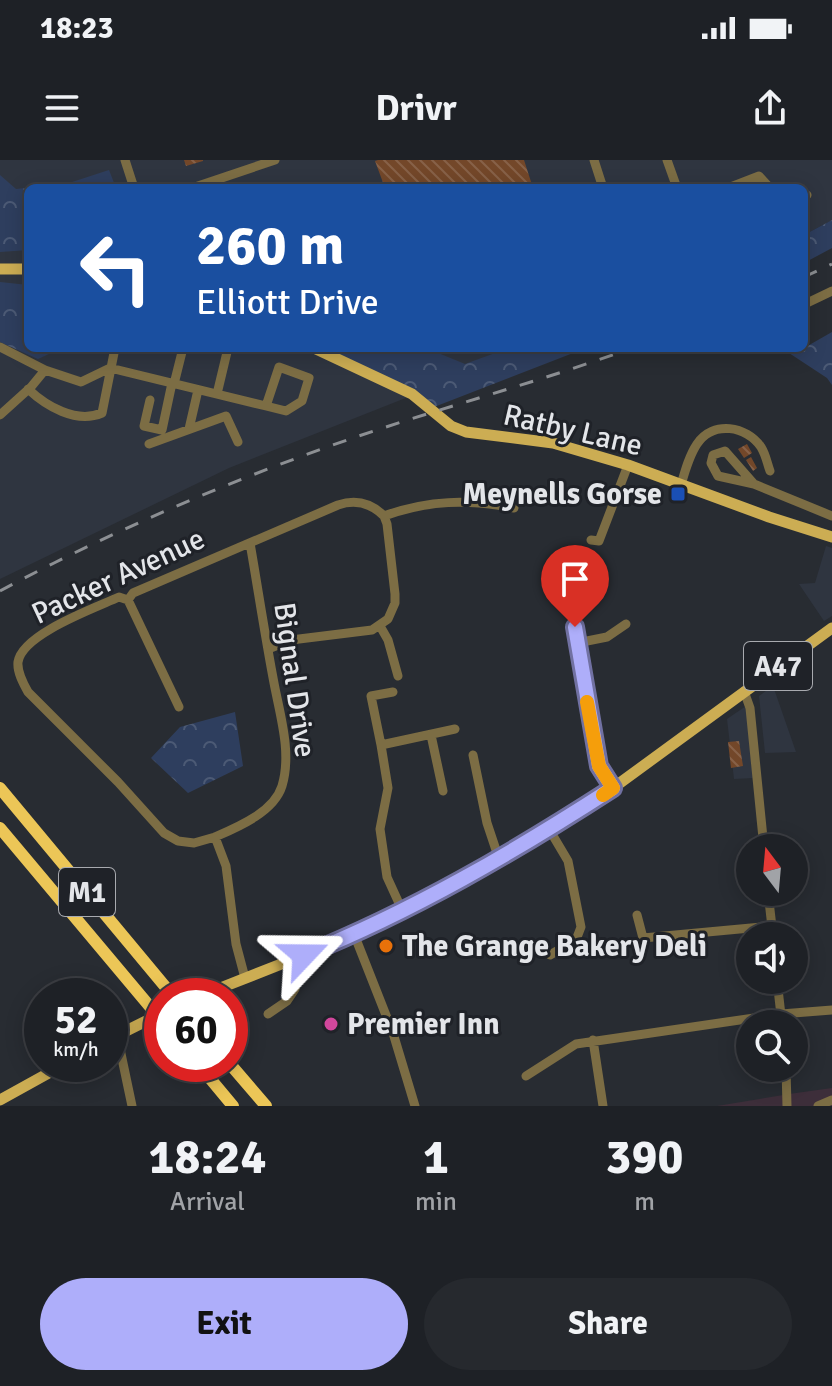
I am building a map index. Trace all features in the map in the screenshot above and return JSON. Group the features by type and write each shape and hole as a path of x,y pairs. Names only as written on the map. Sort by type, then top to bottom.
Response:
{"highway":[{"name":"M1","path":"0,788 158,978"},
{"name":"M1","path":"0,828 144,1000"},
{"path":"213,1082 233,1106"},
{"path":"245,1082 266,1106"}],"main road":[{"path":"0,269 24,269"},
{"name":"Ratby Lane","path":"323,352 412,394 451,426 466,432 553,443 628,465 832,537"},
{"name":"A47","path":"245,978 403,912 499,859 613,788 832,628"},
{"path":"0,1100 32,1082"}],"street":[{"path":"125,160 133,184"},
{"path":"204,184 275,160"},
{"path":"594,160 602,184"},
{"path":"667,160 676,184"},
{"path":"738,184 759,176 766,184"},
{"path":"808,303 832,291"},
{"path":"0,347 45,370 81,382 110,368 286,411 302,401 309,378 279,367 266,406"},
{"path":"28,389 46,406 80,415 98,415 102,413 114,352"},
{"path":"150,400 144,426 162,430 182,352"},
{"path":"217,394 227,352"},
{"path":"0,415 45,370"},
{"path":"189,429 198,390"},
{"path":"149,444 226,416 238,442"},
{"path":"681,485 697,443 707,434 727,428 742,431 756,440 765,454 770,471"},
{"path":"754,484 725,451 713,455 711,463 718,476 754,484 832,516"},
{"path":"591,540 599,541 628,465"},
{"name":"Packer Avenue","path":"215,837 194,843 178,841 164,833 28,692 19,674 18,661 22,651 37,636 119,597 128,600 133,593 350,501 366,503 384,516"},
{"path":"268,649 291,640 372,630 388,619 395,603 384,516 425,503 444,501 489,503 514,508"},
{"name":"Bignal Drive","path":"215,837 241,826 274,801 282,787 285,766 284,732 250,543"},
{"path":"570,598 599,766 613,788"},
{"path":"128,600 179,707"},
{"path":"577,643 607,637 626,624"},
{"path":"380,626 388,640 398,676"},
{"path":"744,691 750,708 763,834"},
{"path":"393,692 371,696 388,788 380,829 387,877 403,912"},
{"path":"381,745 455,729"},
{"path":"431,735 443,791"},
{"path":"473,755 487,823 499,859"},
{"path":"549,829 568,861 581,927 576,940 550,955"},
{"path":"215,837 226,866 236,944 245,978"},
{"path":"637,915 643,938 736,933"},
{"path":"354,934 393,1033 415,1106"},
{"path":"268,1014 287,1001 295,989 286,962"},
{"path":"808,1014 832,1010"},
{"path":"526,1076 576,1044 736,1024"},
{"path":"593,1040 603,1106"},
{"path":"127,1082 132,1106"},
{"path":"787,1106 788,1082"},
{"path":"818,1106 832,1100"}],"shaded area":[{"path":"0,160 832,160 832,220 808,233 808,184 24,184 24,352 522,352 229,468 0,579"},
{"path":"826,546 832,548 832,616 824,621 799,584 815,583"},
{"path":"773,686 796,752 765,753 759,696"},
{"path":"746,706 753,778 734,779 727,719"},
{"path":"832,1088 832,1106 717,1106 789,1094"}],"green space":[{"path":"109,170 114,184 66,184"},
{"path":"0,175 16,189 24,188 24,250 0,252"},
{"path":"832,220 832,248 808,261 808,233"},
{"path":"0,282 24,285 24,352 53,352 38,359 0,342"},
{"path":"832,332 832,385 827,378 789,353 808,352 808,346"},
{"path":"327,352 436,352 465,364 498,352 576,352 434,407"},
{"path":"235,712 243,766 188,793 151,758 180,727"}],"building":[{"path":"184,160 203,160 203,161 186,166"},
{"path":"524,160 532,184 384,184 375,161"},
{"path":"747,444 752,453 744,458 738,449"},
{"path":"751,457 757,468 753,471 746,460"},
{"path":"739,741 743,766 731,768 728,742"}],"railway":[{"path":"808,275 832,264"},
{"path":"0,591 128,528 260,472 385,427 620,352"}],"slow traffic":[{"path":"587,702 599,766 613,788 603,795"}],"place":[{"name":"Meynells Gorse","path":"678,494"},
{"name":"The Grange Bakery Deli","path":"386,946"},
{"name":"Premier Inn","path":"331,1024"}],"route":[{"path":"304,955 403,912 524,844 613,788 599,766 575,627"}]}
